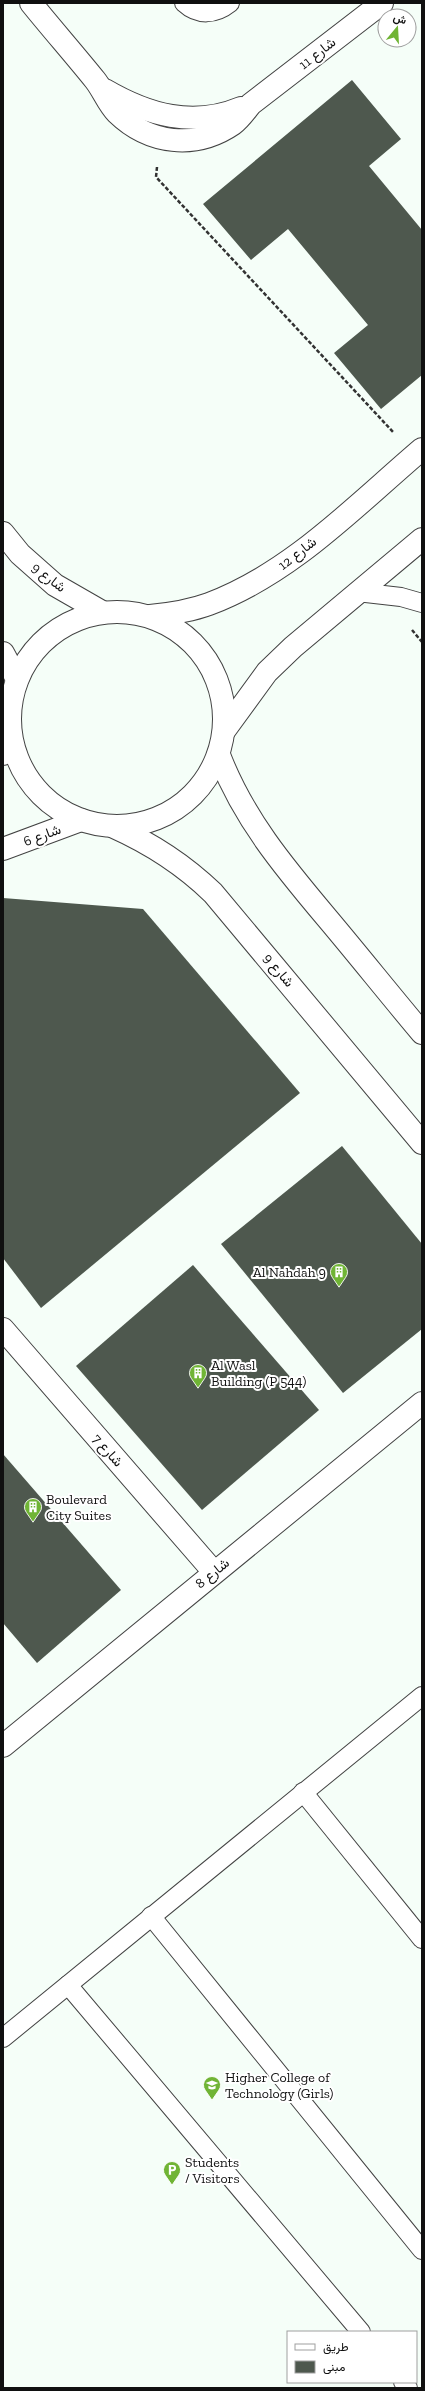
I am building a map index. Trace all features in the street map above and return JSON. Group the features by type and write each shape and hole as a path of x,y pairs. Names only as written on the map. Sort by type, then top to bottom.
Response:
{"street":[{"name":"شارع 11","path":"31,3 102,88 116,112 136,129 160,139 186,141 212,136 234,123 252,104 382,3"},
{"name":"شارع 11","path":"102,88 129,104 159,113 190,119 222,116 252,104"},
{"name":"شارع 12","path":"150,616 179,612 208,604 236,593 271,574 302,551 418,452"},
{"name":"شارع 9","path":"3,533 20,554 55,585 102,612"},
{"path":"224,731 267,672 292,646 422,539"},
{"path":"3,754 9,727 10,702 16,679 36,647 66,623 102,612 126,612 150,616 176,629 199,648 215,673 224,702 224,731 218,755 206,780 188,800 164,815 138,824 111,826 81,820 46,799 20,767 9,727"},
{"path":"3,653 16,679"},
{"path":"218,755 229,783 243,809 266,844 422,1033"},
{"name":"شارع 6","path":"3,849 81,820"},
{"name":"شارع 9","path":"111,826 139,838 166,854 191,872 213,893 422,1143"},
{"name":"شارع 7","path":"3,1328 213,1571"},
{"name":"شارع 8","path":"3,1746 213,1571 422,1402"}],"lane":[{"path":"184,3 197,11 206,13 219,10 230,3"},
{"path":"357,592 401,598 422,603"},
{"path":"3,2038 422,1696"},
{"path":"303,1792 422,1939"},
{"path":"151,1916 422,2250"},
{"path":"68,1985 360,2331"}],"path":[{"path":"160,139 156,177 418,452"}],"building":[{"path":"352,80 401,139 369,166 422,230 422,375 381,409 334,353 368,325 288,229 251,260 203,204"},
{"path":"3,898 143,909 300,1093 41,1308 3,1258"},
{"name":"Al Nahdah 9","path":"342,1146 422,1244 422,1329 343,1393 221,1244"},
{"name":"Al Wasl Building (P 544)","path":"193,1265 319,1410 202,1510 76,1366"},
{"name":"Boulevard City Suites","path":"3,1454 121,1590 37,1663 3,1623"}],"place":[{"name":"Al Nahdah 9","path":"339,1287"},
{"name":"Al Wasl Building (P 544)","path":"198,1388"},
{"name":"Boulevard City Suites","path":"33,1522"},
{"name":"Higher College of Technology (Girls)","path":"212,2100"},
{"name":"Students / Visitors","path":"172,2185"}]}
